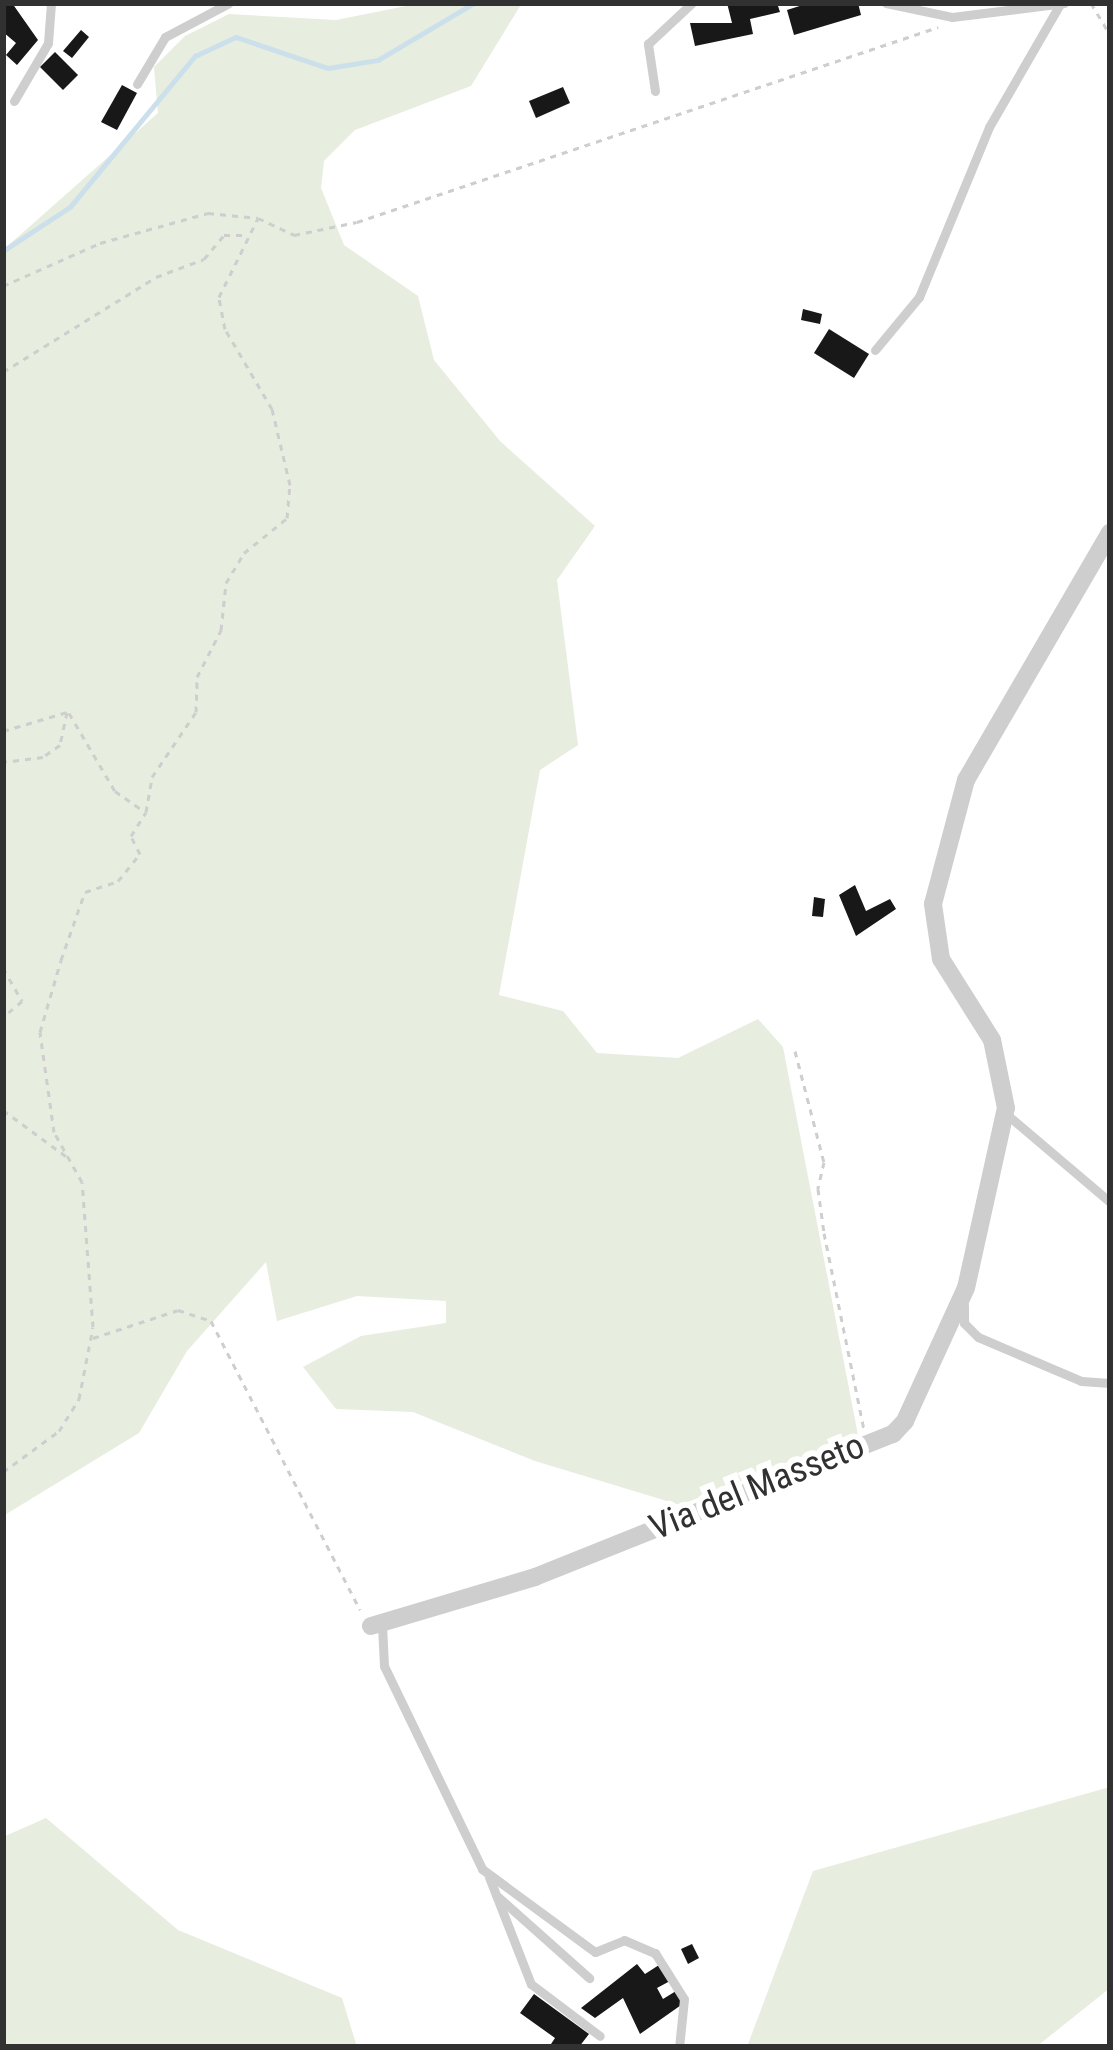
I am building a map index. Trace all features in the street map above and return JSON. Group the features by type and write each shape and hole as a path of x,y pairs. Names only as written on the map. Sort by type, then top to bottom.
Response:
{"street":[{"name":"Via del Masseto","path":"377,1626 535,1577 867,1443 905,1421 959,1301 1005,1113 992,1040 941,959 933,904 966,780 1110,533"}],"lane":[{"path":"14,100 49,43 52,3"},
{"path":"137,84 165,37 229,3"},
{"path":"655,92 648,44 692,3"},
{"path":"886,3 952,17 1062,3"},
{"path":"874,350 919,297 989,127 1062,3"},
{"path":"1005,1113 1110,1202"},
{"path":"959,1301 964,1323 978,1337 1081,1381 1110,1383"},
{"path":"377,1626 384,1666 489,1876 531,1984 600,2036"},
{"path":"489,1876 587,1949 601,1953 624,1940 655,1953 684,2000 680,2047"},
{"path":"492,1892 589,1978"}],"path":[{"path":"1091,3 1110,35"},
{"path":"3,286 140,229 208,213 258,218 294,236 374,217 952,17"},
{"path":"3,1472 59,1431 80,1398 91,1339 82,1182 54,1132 40,1031 85,892 118,881 140,854 129,844 146,812 152,777 196,712 197,677 221,630 226,583 244,553 287,518 290,485 272,409 224,329 219,297 258,218"},
{"path":"3,372 156,278 204,259 224,236 247,236"},
{"path":"3,731 67,712 78,719 115,790 146,812"},
{"path":"3,762 43,757 61,745 67,712"},
{"path":"3,968 22,1001 3,1017"},
{"path":"795,1052 824,1162 818,1189 824,1233 867,1443"},
{"path":"3,1110 68,1158"},
{"path":"91,1339 178,1310 211,1321 377,1626"}],"shaded area":[{"path":"421,3 522,3 471,86 355,130 324,161 321,188 344,245 418,296 434,360 500,441 595,526 557,580 578,745 540,770 499,995 563,1011 597,1053 678,1058 758,1019 783,1047 858,1435 680,1505 535,1461 413,1412 336,1409 303,1367 361,1336 446,1323 446,1301 357,1296 277,1321 266,1262 187,1351 139,1433 3,1516 3,250 158,113 154,67 185,36 229,14 336,20"},
{"path":"1110,1787 1110,1988 1036,2047 747,2047 813,1871"},
{"path":"46,1818 178,1930 342,1998 357,2047 3,2047 3,1837"}],"building":[{"path":"3,3 12,3 38,40 17,65 6,55 16,43 3,32"},
{"path":"727,3 777,3 780,12 750,19 753,34 695,46 690,23 732,23"},
{"path":"809,3 858,3 861,15 794,35 787,10"},
{"path":"81,30 89,37 72,58 63,51"},
{"path":"55,52 78,75 63,90 40,67"},
{"path":"122,85 137,93 117,130 101,122"},
{"path":"563,87 570,103 536,118 529,101"},
{"path":"803,309 822,314 820,324 801,320"},
{"path":"829,329 869,354 854,378 814,353"},
{"path":"855,885 866,911 890,899 896,909 856,936 839,895"},
{"path":"814,897 825,899 823,917 812,916"},
{"path":"692,1944 699,1958 688,1964 681,1949"},
{"path":"637,1964 645,1974 659,1965 670,1981 657,1988 663,1999 676,1991 684,2003 640,2034 623,1998 595,2018 581,2008"},
{"path":"534,1994 589,2034 579,2047 549,2047 555,2038 520,2013"}],"waterway":[{"path":"3,251 70,207 195,56 236,37 328,68 378,60 474,3"}]}
